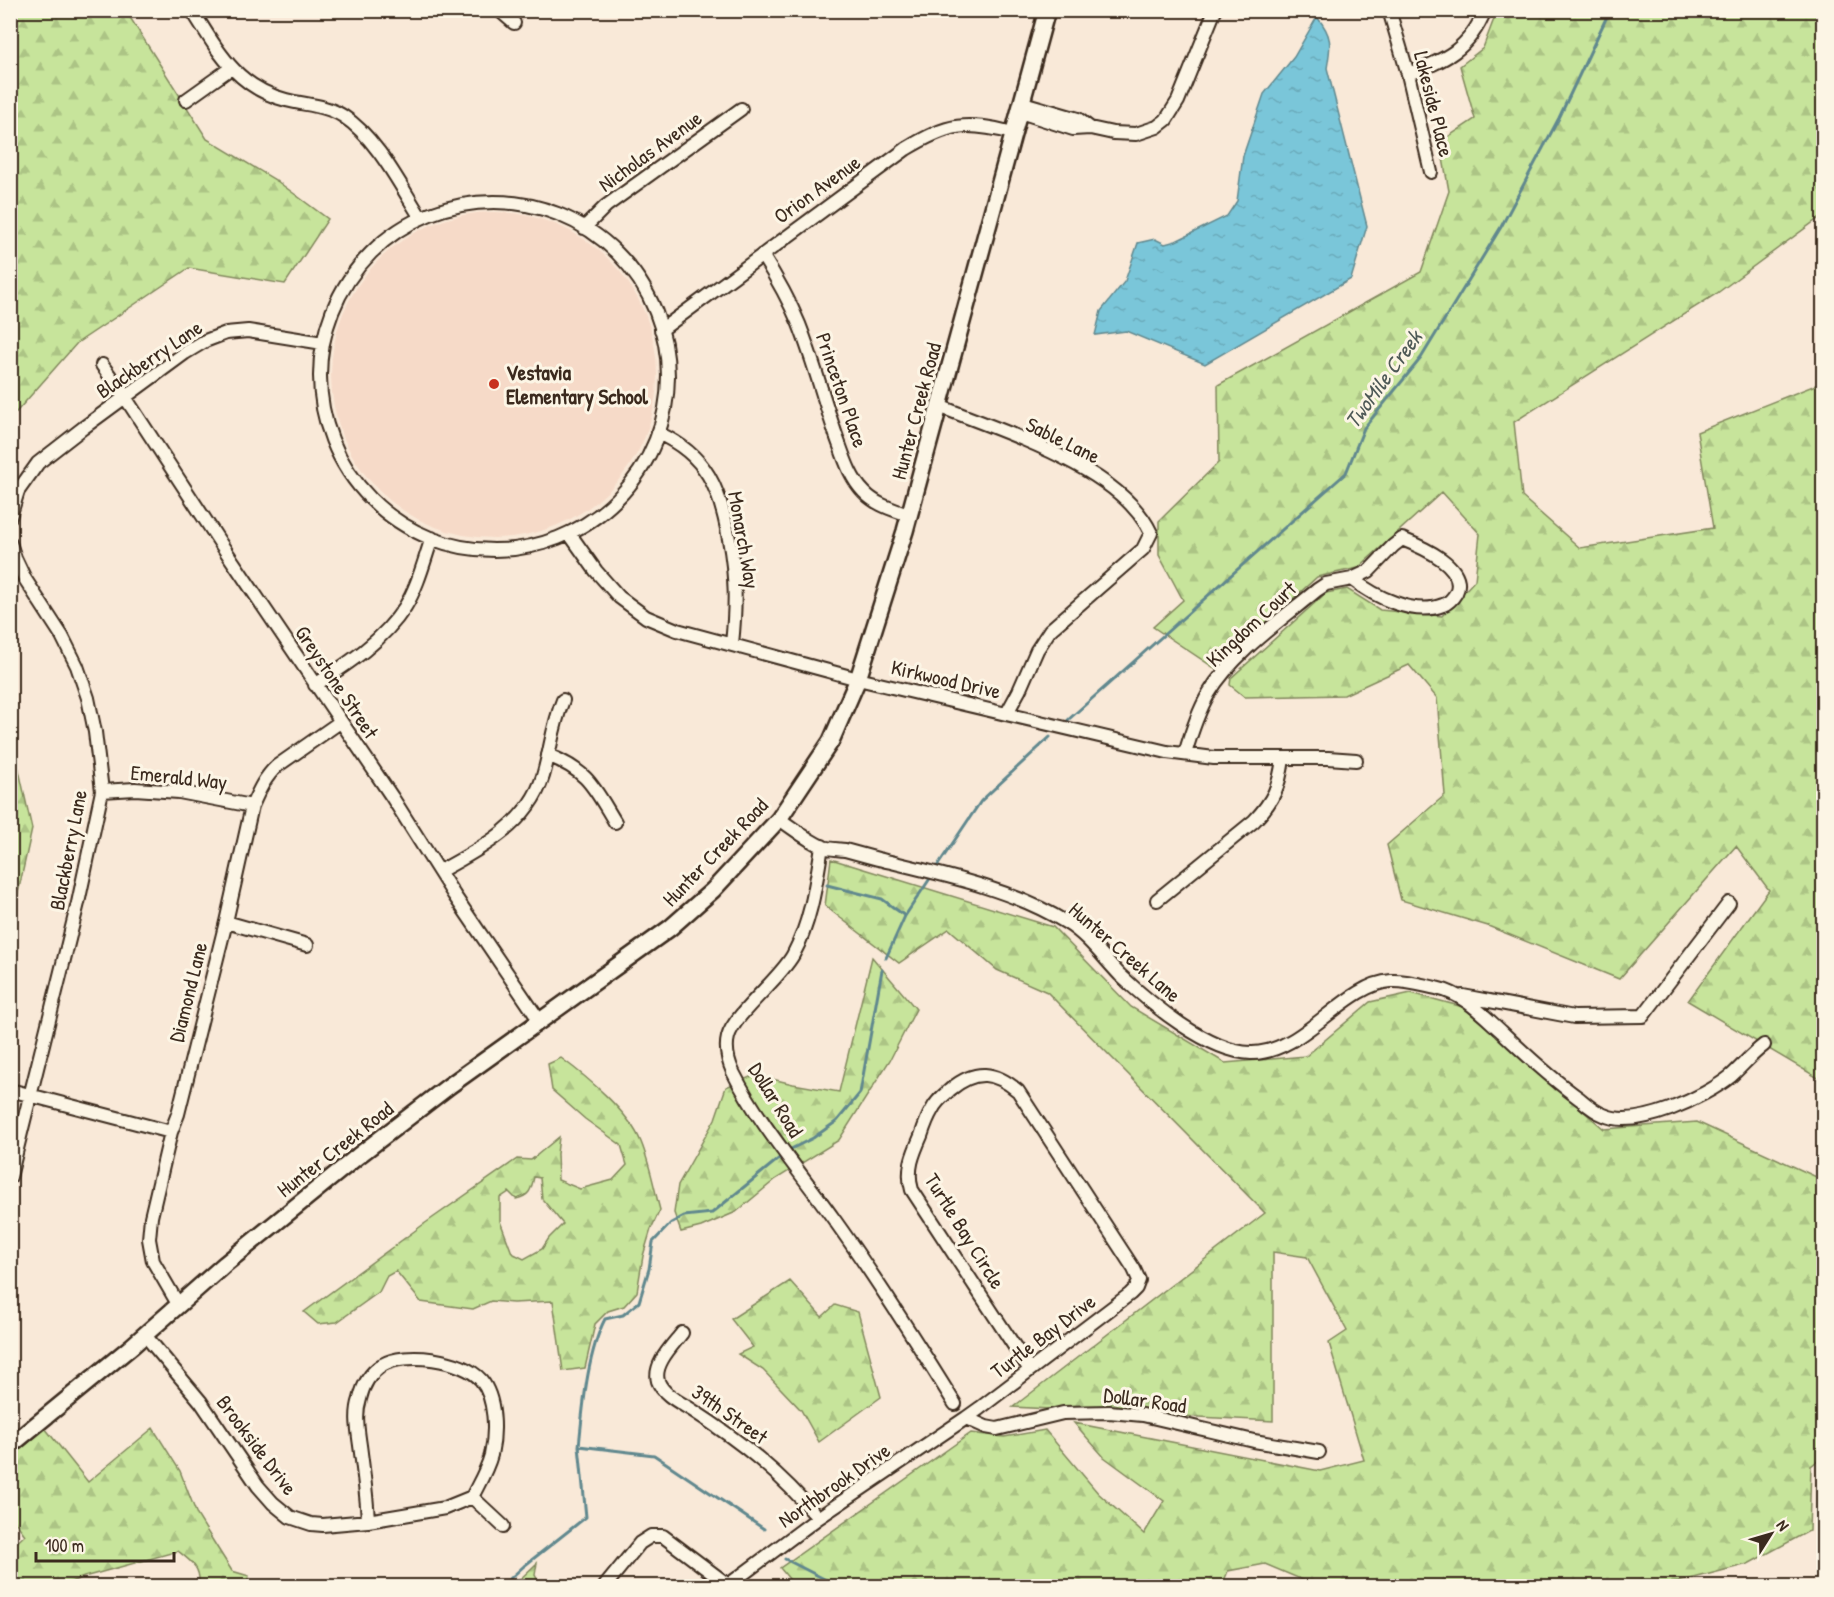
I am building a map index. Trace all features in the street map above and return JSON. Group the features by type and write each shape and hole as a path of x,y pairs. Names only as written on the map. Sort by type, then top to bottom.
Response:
{"main road":[{"name":"Hunter Creek Road","path":"10,1446 358,1156 448,1086 670,928 713,890 779,819 831,741 858,679 905,531 1047,10"}],"street":[{"path":"192,10 231,68 244,81 270,95 325,108 345,117 362,132 377,150 420,218"},
{"path":"499,10 514,23"},
{"path":"1022,107 1078,119 1090,128 1113,134 1136,134 1157,127 1166,120 1178,101 1215,10"},
{"name":"Lakeside Place","path":"1389,10 1408,74 1431,172"},
{"path":"1408,74 1454,54 1471,38 1485,10"},
{"path":"186,100 231,68"},
{"name":"Nicholas Avenue","path":"584,228 606,206 741,109"},
{"name":"Orion Avenue","path":"661,330 878,169 926,137 946,128 969,124 1013,133"},
{"path":"504,202 545,210 584,228 614,250 647,295 661,330 668,371 666,402 658,433 647,458 627,488 593,519 569,533 531,546 491,550 471,548 432,538 401,523 374,501 342,460 329,429 320,378 323,344 332,312 347,282 379,245 420,218 461,205 504,202"},
{"name":"Princeton Place","path":"762,255 799,324 851,474 864,493 872,500 881,506 908,515"},
{"name":"Blackberry Lane","path":"10,518 18,491 38,463 185,353 205,341 226,333 248,331 323,344"},
{"name":"Greystone Street","path":"102,365 539,1020"},
{"name":"Sable Lane","path":"939,406 1073,463 1102,481 1137,510 1151,533 1143,549 1050,630 1037,650 1007,713"},
{"name":"Monarch Way","path":"658,433 676,441 694,456 714,484 725,517 735,573 732,645"},
{"name":"Kirkwood Drive","path":"569,533 603,580 636,611 677,630 858,679 1156,750 1214,758 1356,760"},
{"path":"315,685 351,662 393,624 416,585 432,538"},
{"name":"Kingdom Court","path":"1185,754 1196,720 1210,692 1230,666 1256,641 1326,584 1352,579 1369,571 1402,540 1414,544 1452,567 1457,577 1458,588 1453,598 1444,605 1422,608 1400,605 1378,597 1352,579"},
{"name":"Blackberry Lane","path":"10,543 25,579 62,636 77,666 88,698 95,732 102,790 78,903 10,1177"},
{"path":"440,871 483,846 518,818 538,789 555,720 563,700"},
{"name":"Diamond Lane","path":"178,1304 153,1261 149,1239 151,1217 226,922 252,806 260,789 277,766 340,722"},
{"path":"548,755 570,764 588,778 615,822"},
{"path":"1157,900 1262,813 1280,783 1282,759"},
{"name":"Emerald Way","path":"102,790 135,789 179,792 252,806"},
{"path":"779,819 822,846"},
{"name":"Hunter Creek Lane","path":"822,846 924,870 1011,895 1042,908 1071,925 1152,1004 1171,1018 1209,1040 1240,1052 1262,1052 1293,1039 1358,994 1378,984 1401,981 1445,990 1466,1000 1569,1091 1605,1116 1627,1119 1661,1112 1703,1095 1731,1076 1764,1045"},
{"name":"Dollar Road","path":"822,846 807,924 792,956 772,983 733,1025 728,1040 728,1059 742,1090 841,1229 955,1404"},
{"name":"Hunter Creek Lane","path":"1456,995 1574,1017 1643,1016 1729,903"},
{"path":"226,922 307,945"},
{"name":"Turtle Bay Circle","path":"1030,1370 912,1190 908,1178 910,1162 932,1109 955,1086 966,1079 980,1075 993,1076 1006,1081 1018,1091 1139,1280"},
{"path":"10,1090 171,1132"},
{"name":"Turtle Bay Drive","path":"966,1418 1130,1294 1136,1288 1139,1280"},
{"name":"39th Street","path":"682,1333 658,1368 658,1378 663,1389 731,1435 775,1471 818,1518"},
{"name":"Brookside Drive","path":"144,1334 201,1402 258,1486 290,1517 323,1526 446,1508 472,1497"},
{"path":"368,1521 357,1412 359,1401 367,1380 374,1371 394,1360 417,1359 439,1361 461,1367 480,1379 486,1388 492,1410 493,1443 483,1476 472,1497 503,1526"},
{"name":"Dollar Road","path":"966,1418 997,1429 1063,1413 1109,1412 1143,1415 1319,1452"},
{"name":"Northbrook Drive","path":"728,1586 818,1518 966,1418"},
{"path":"605,1587 640,1543 651,1536 663,1536 728,1586"},
{"path":"1824,1545 1824,1560"}],"shaded area":[{"name":"Vestavia Elementary School","path":"494,212 526,215 556,225 584,240 609,260 629,285 644,313 654,343 657,375 654,407 644,437 629,465 609,490 584,510 556,525 526,535 494,538 462,535 432,525 404,510 379,490 359,465 344,437 334,407 331,375 334,343 344,313 359,285 379,260 404,240 432,225 462,215"}],"green space":[{"path":"11,11 126,11 207,139 277,181 328,219 285,284 189,268 77,343 11,418"},
{"path":"1497,11 1823,11 1823,215 1716,294 1514,422 1522,497 1580,548 1713,528 1697,432 1823,382 1823,1081 1688,1001 1769,890 1736,846 1619,979 1488,926 1401,900 1387,845 1445,795 1437,698 1409,665 1344,695 1245,697 1230,685 1231,678 1326,593 1347,589 1380,610 1442,616 1475,580 1480,534 1442,492 1358,568 1317,577 1216,669 1153,627 1183,600 1159,555 1159,521 1219,462 1218,385 1421,272 1449,191 1440,142 1475,119 1460,66 1483,48"},
{"path":"10,734 32,829 11,925"},
{"path":"831,859 1053,927 1131,1007 1225,1063 1306,1056 1370,1002 1411,993 1463,1007 1604,1129 1697,1122 1823,1180 1824,1456 1811,1466 1809,1531 1748,1564 1663,1586 1317,1586 1265,1564 1228,1571 1222,1586 795,1586 780,1568 971,1433 1004,1437 1045,1430 1098,1493 1144,1534 1164,1501 1104,1457 1074,1423 1320,1471 1364,1460 1329,1343 1347,1331 1307,1257 1273,1252 1273,1421 1013,1407 1265,1213 1047,992 997,970 949,929 899,963 825,906"},
{"path":"872,957 916,1009 890,1060 839,1140 776,1179 736,1212 701,1227 681,1232 674,1213 678,1185 715,1119 726,1087 755,1075 839,1092"},
{"path":"561,1058 595,1085 627,1119 644,1150 660,1210 651,1229 643,1256 637,1292 624,1306 608,1311 595,1324 585,1368 563,1371 553,1301 513,1303 491,1301 473,1309 421,1302 396,1271 387,1276 379,1292 337,1322 318,1324 304,1312 517,1159 531,1160 559,1137 558,1180 580,1189 613,1180 627,1165 621,1145 585,1119 552,1090 548,1064","holes":["534,1177 540,1178 542,1199 563,1224 542,1249 524,1259 512,1253 500,1221 500,1198 509,1192 516,1199 524,1196 531,1189"]},
{"path":"790,1281 822,1317 835,1305 858,1312 881,1397 819,1442 801,1410 763,1370 738,1354 753,1347 731,1319"},
{"path":"45,1428 88,1482 153,1428 180,1471 197,1515 232,1571 249,1576 246,1586 199,1586 197,1570 178,1551 84,1577 60,1586 11,1586 11,1548 25,1535 11,1516 11,1458"},
{"path":"537,1563 535,1575 541,1586 513,1586"}],"water":[{"path":"1317,17 1330,41 1327,68 1367,226 1351,279 1205,364 1126,331 1095,335 1101,311 1125,281 1138,243 1155,239 1165,244 1176,241 1227,216 1237,201 1243,156 1264,94 1294,57"}],"waterway":[{"name":"TwoMile Creek","path":"1068,720 1346,473 1364,428 1421,358 1501,227 1559,118 1610,10"},
{"name":"TwoMile Creek","path":"936,868 981,801 1050,737"},
{"name":"TwoMile Creek","path":"886,958 905,916 929,880"},
{"path":"827,885 882,899 905,916"},
{"name":"TwoMile Creek","path":"787,1151 813,1138 837,1121 860,1093 882,970"},
{"path":"579,1446 587,1381 599,1333 605,1319 623,1315 639,1302 649,1269 653,1242 671,1223 684,1216 712,1213 782,1156"},
{"path":"502,1586 586,1517 579,1446 654,1455 764,1529"},
{"name":"TwoMile Creek","path":"785,1559 838,1586"}],"place":[{"name":"Vestavia Elementary School","path":"494,384"}]}
